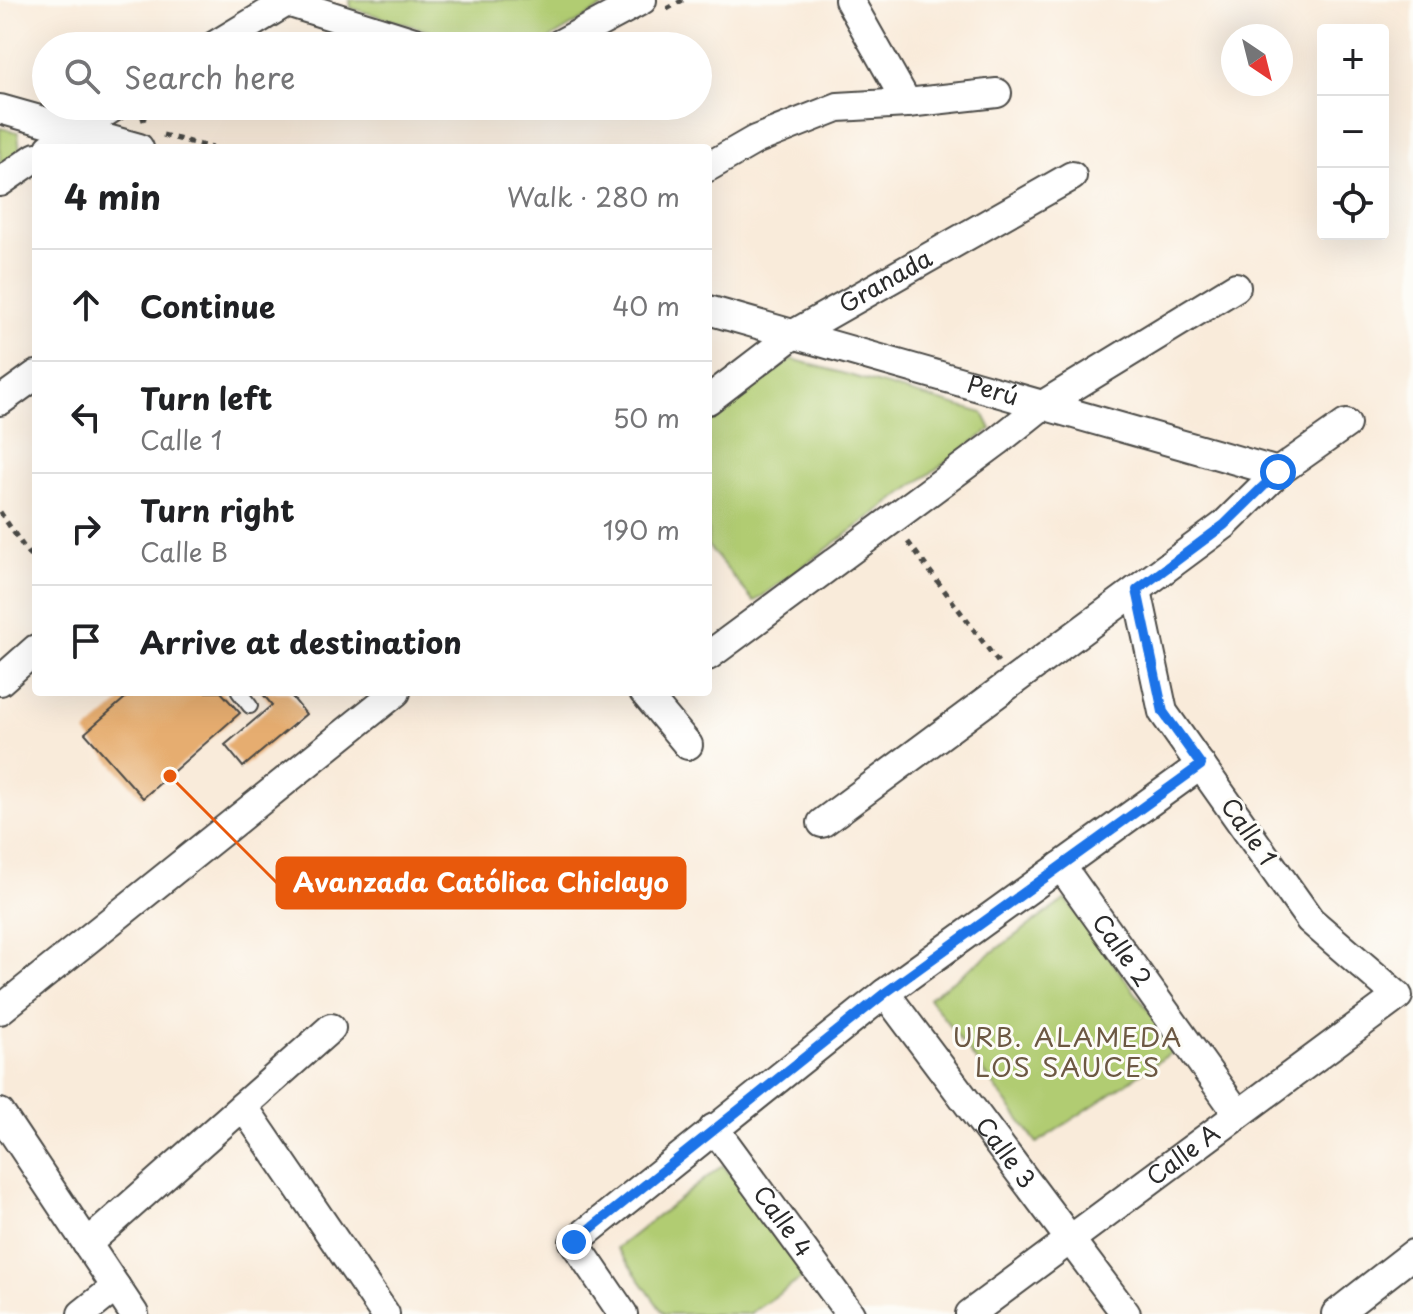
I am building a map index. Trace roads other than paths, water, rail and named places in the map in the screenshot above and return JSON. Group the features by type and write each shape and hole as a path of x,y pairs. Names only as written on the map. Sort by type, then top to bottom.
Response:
{"street":[{"path":"582,32 642,0"},
{"path":"849,0 907,103"},
{"path":"237,32 288,1 384,32"},
{"path":"712,165 755,140 838,107 997,93"},
{"path":"0,109 32,118"},
{"path":"39,120 75,130 150,138"},
{"path":"56,144 92,120"},
{"path":"0,182 32,160"},
{"name":"Granada","path":"712,397 794,334 1072,176"},
{"path":"712,653 1043,405 1236,287"},
{"name":"Perú","path":"712,311 1278,472"},
{"path":"0,401 32,378"},
{"path":"822,823 1224,525 1278,472 1346,424"},
{"name":"Calle 1","path":"1137,590 1163,712 1310,920 1398,996"},
{"path":"0,681 32,653"},
{"path":"0,1010 391,696"},
{"path":"652,696 688,745"},
{"path":"623,1314 574,1242 885,993 1201,765"},
{"name":"Calle 2","path":"1061,866 1238,1114"},
{"name":"Calle 3","path":"885,993 1126,1314"},
{"name":"Calle A","path":"970,1314 1398,996"},
{"path":"87,1244 331,1028"},
{"path":"243,1106 385,1314"},
{"path":"0,1113 134,1314"},
{"name":"Calle 4","path":"714,1128 850,1314"},
{"path":"1336,1314 1413,1254"},
{"path":"82,1314 116,1287"}],"lane":[{"path":"242,696 250,706"}],"place":[{"name":"Avanzada Católica Chiclayo","path":"170,776"}],"district":[{"name":"URB. ALAMEDA LOS SAUCES","path":"1068,1053"}]}
